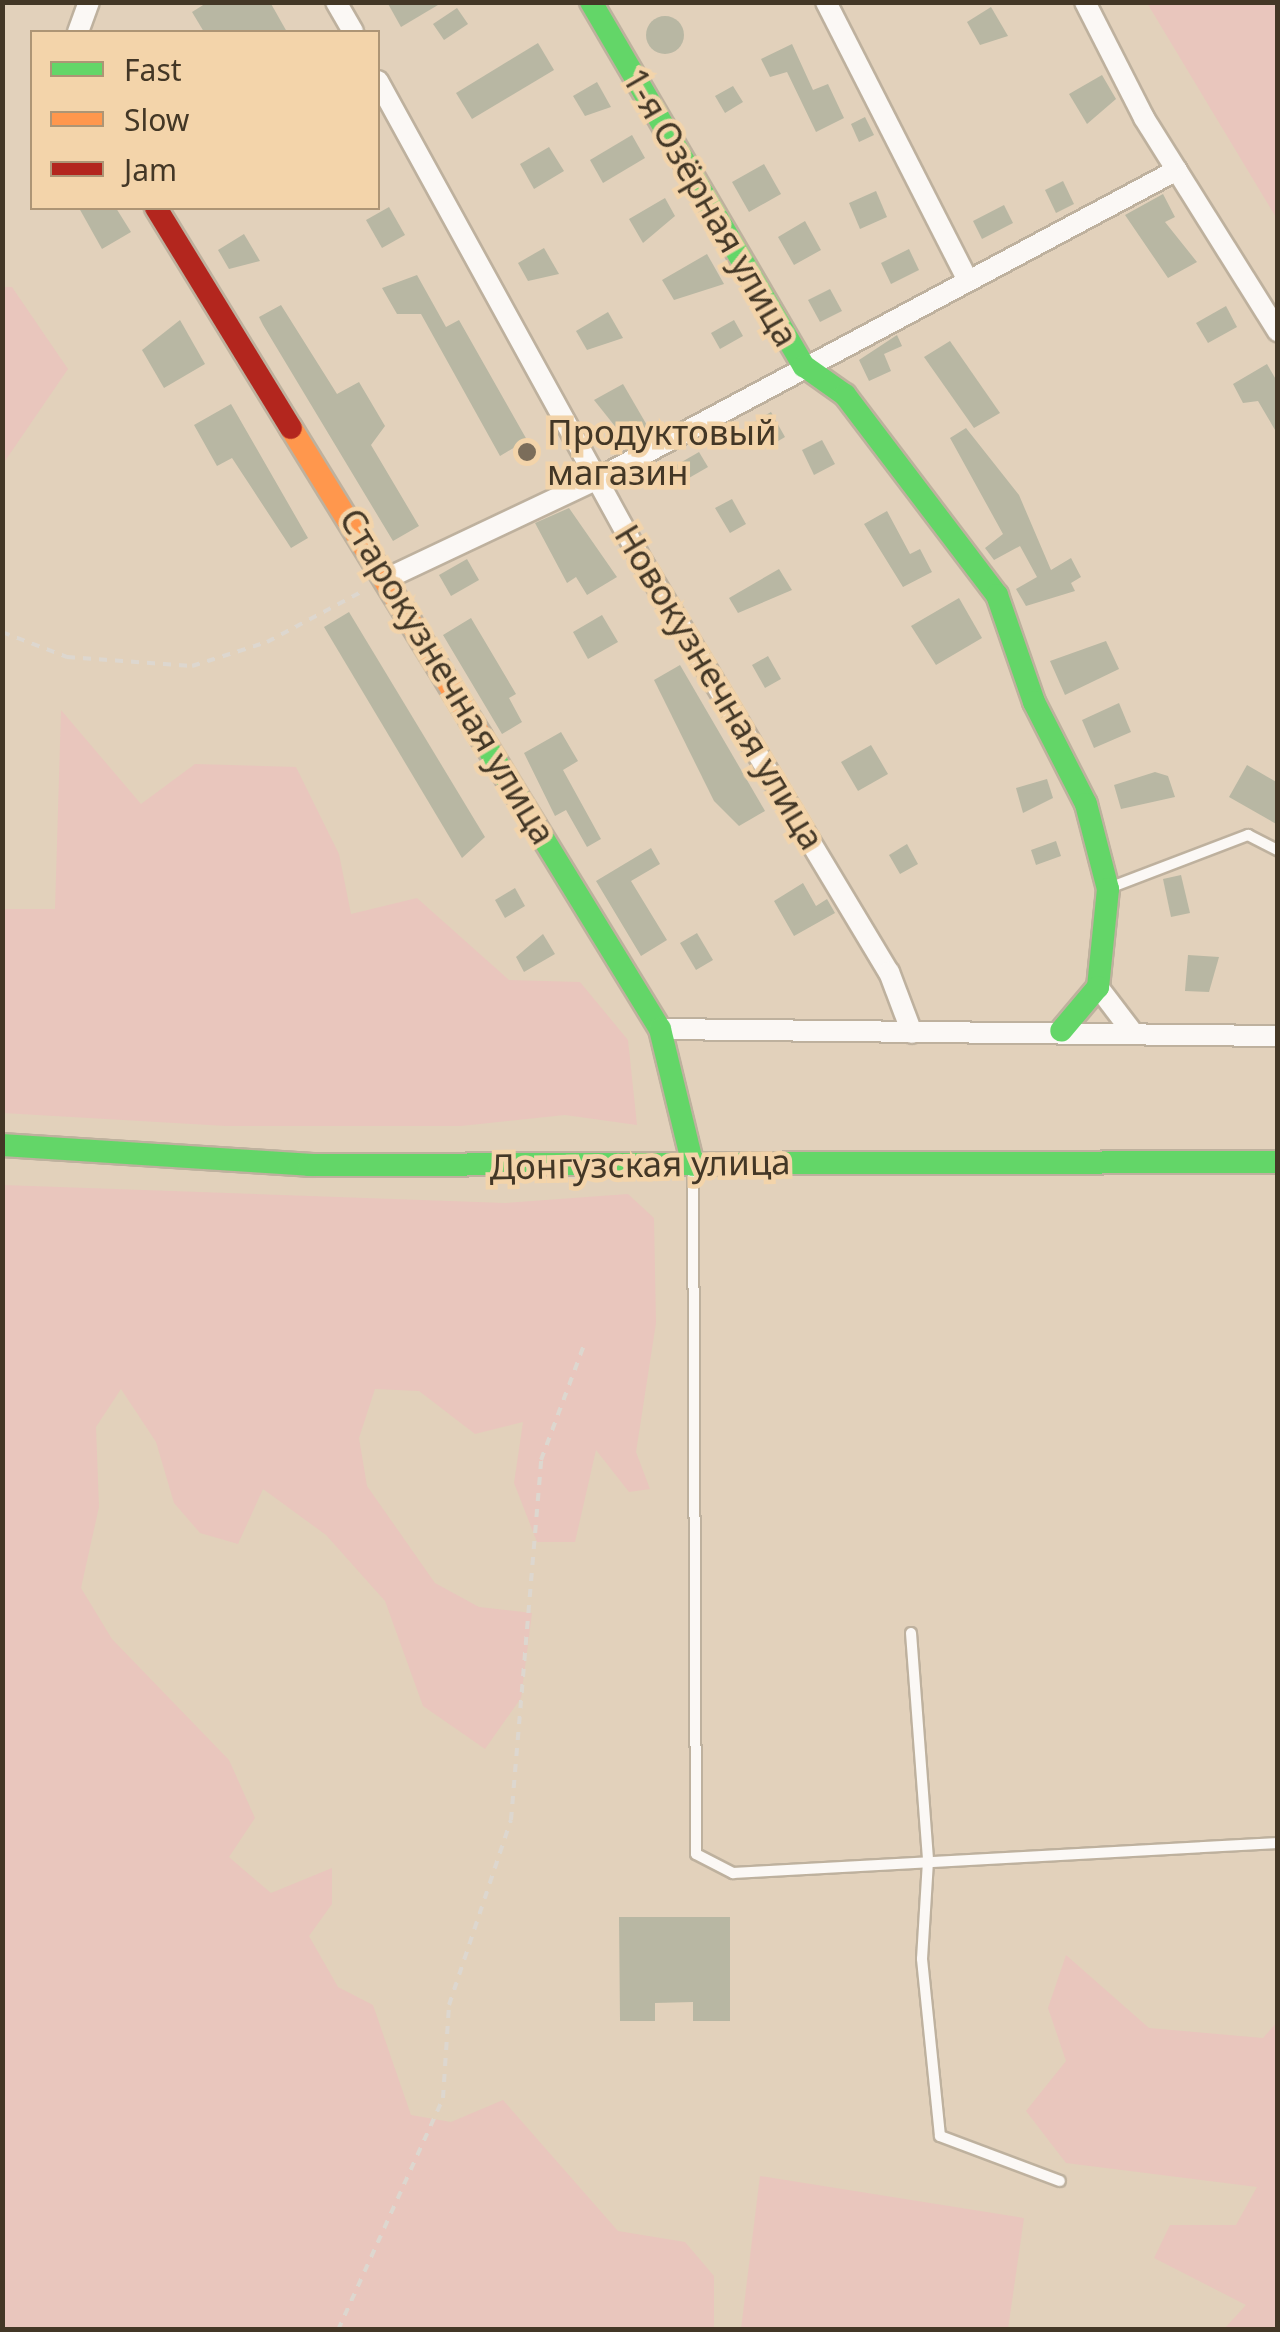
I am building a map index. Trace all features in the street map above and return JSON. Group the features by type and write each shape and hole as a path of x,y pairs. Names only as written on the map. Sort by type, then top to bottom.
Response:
{"street":[{"path":"79,30 89,2"},
{"path":"336,2 352,30"},
{"name":"1-я Озёрная улица","path":"591,2 804,366 845,395 997,595 1034,702 1086,804 1108,889 1098,987"},
{"path":"826,2 966,277"},
{"path":"1085,2 1177,170 1278,332"},
{"name":"Новокузнечная улица","path":"380,85 597,479 889,972 912,1032"},
{"path":"390,578 597,479 966,277 1177,170"},
{"name":"Старокузнечная улица","path":"157,210 390,578 660,1030 693,1165"},
{"path":"1061,1031 1098,987 1133,1033"},
{"path":"660,1030 1278,1036"},
{"name":"Донгузская улица","path":"2,1145 309,1165 1278,1162"}],"lane":[{"path":"1108,889 1248,835 1278,850"},
{"path":"693,1165 696,1854 732,1873 1278,1843"},
{"path":"911,1633 928,1861 922,1958 940,2136 1060,2182"}],"path":[{"path":"2,632 66,658 192,666 267,642 338,603"},
{"path":"338,2330 442,2098 449,2006 510,1820 541,1460 584,1345"}],"shaded area":[{"path":"1147,3 1277,3 1277,219"},
{"path":"3,287 12,287 68,369 3,464"},
{"path":"61,710 141,804 195,764 296,767 339,854 351,914 417,898 509,980 580,982 628,1040 637,1125 565,1115 461,1126 226,1126 3,1113 3,909 55,909"},
{"path":"3,1185 505,1203 628,1194 654,1218 656,1323 636,1452 650,1489 629,1492 596,1450 575,1542 537,1542 514,1483 523,1422 475,1434 419,1391 375,1389 359,1438 367,1486 435,1583 479,1607 532,1613 521,1698 485,1749 423,1706 385,1601 326,1535 263,1489 238,1544 200,1533 174,1503 156,1442 121,1389 96,1427 99,1507 81,1588 112,1639 229,1760 255,1818 229,1857 271,1893 332,1868 332,1904 309,1936 338,1987 373,2005 411,2115 451,2122 503,2100 618,2231 685,2242 714,2276 714,2329 3,2329"},
{"path":"1066,1955 1149,2028 1263,2038 1277,2022 1277,2329 1224,2329 1246,2305 1154,2258 1170,2225 1236,2225 1257,2187 1066,2163 1026,2111 1066,2061 1048,2008"},
{"path":"760,2176 1024,2218 1008,2329 741,2329"}],"building":[{"path":"208,2 270,2 286,30 203,30 192,12"},
{"path":"387,2 443,2 401,27"},
{"path":"991,7 1008,36 980,45 967,22"},
{"path":"457,8 468,24 444,40 433,24"},
{"path":"665,16 678,22 684,35 678,48 665,54 652,48 646,35 652,22"},
{"path":"538,43 554,70 472,119 456,93"},
{"path":"792,44 813,90 828,84 844,118 816,132 787,72 770,77 761,59"},
{"path":"1102,75 1116,99 1087,124 1069,94"},
{"path":"597,82 611,107 585,116 573,96"},
{"path":"733,86 743,102 725,113 715,96"},
{"path":"865,117 874,135 859,142 851,124"},
{"path":"632,135 645,158 603,183 590,160"},
{"path":"549,147 564,171 534,189 520,164"},
{"path":"764,164 781,194 749,212 732,182"},
{"path":"1063,181 1074,204 1056,213 1045,190"},
{"path":"876,191 887,217 860,229 849,203"},
{"path":"1163,194 1175,217 1165,222 1197,262 1168,278 1125,215"},
{"path":"665,198 675,216 643,243 629,219"},
{"path":"1004,205 1013,223 982,239 973,221"},
{"path":"389,207 405,235 382,248 366,220"},
{"path":"80,210 117,210 131,232 102,249"},
{"path":"805,221 821,250 794,265 778,237"},
{"path":"244,234 260,261 229,269 218,250"},
{"path":"544,248 559,274 528,281 518,263"},
{"path":"909,249 919,270 891,284 881,263"},
{"path":"707,254 724,284 674,300 662,280"},
{"path":"417,275 446,327 459,320 527,440 500,456 421,314 397,314 382,288"},
{"path":"830,289 842,311 820,322 808,300"},
{"path":"281,305 337,394 359,382 385,426 371,445 419,526 393,541 259,317"},
{"path":"1226,306 1237,327 1208,343 1196,323"},
{"path":"608,312 623,338 587,350 576,331"},
{"path":"180,320 205,364 164,388 142,350"},
{"path":"734,320 743,336 720,349 711,333"},
{"path":"897,335 902,346 884,354 891,371 869,381 859,360"},
{"path":"950,341 1000,413 974,428 924,357"},
{"path":"1267,364 1278,383 1278,435 1258,401 1243,403 1233,384"},
{"path":"623,384 648,427 626,440 594,400"},
{"path":"231,404 308,538 291,548 232,458 217,466 194,425"},
{"path":"771,412 785,437 768,447 754,422"},
{"path":"966,428 1019,495 1051,570 1071,558 1081,577 1071,583 1075,591 1026,606 1016,589 1037,577 1020,546 994,560 985,548 1003,534 950,438"},
{"path":"822,440 835,464 814,475 802,450"},
{"path":"699,452 708,467 682,482 673,467"},
{"path":"732,499 746,524 730,533 715,508"},
{"path":"569,508 617,577 587,595 576,577 567,583 535,523"},
{"path":"887,511 910,554 920,549 932,572 903,587 864,524"},
{"path":"467,559 479,580 451,596 439,575"},
{"path":"779,569 792,590 738,613 729,598"},
{"path":"959,598 982,638 936,665 911,626"},
{"path":"349,612 485,837 462,858 324,627"},
{"path":"602,615 618,642 588,659 573,632"},
{"path":"471,618 516,694 509,698 522,722 502,734 443,635"},
{"path":"1106,641 1119,669 1065,695 1050,661"},
{"path":"768,656 781,679 765,688 752,665"},
{"path":"680,665 765,811 739,826 714,801 654,680"},
{"path":"1119,703 1131,732 1094,748 1082,720"},
{"path":"561,732 578,761 563,770 601,839 587,847 566,810 555,816 524,753"},
{"path":"871,745 888,774 858,791 841,762"},
{"path":"1247,765 1278,783 1278,825 1229,797"},
{"path":"1155,772 1168,776 1175,797 1121,809 1114,785"},
{"path":"1047,779 1053,798 1023,813 1016,788"},
{"path":"1056,841 1061,856 1036,865 1031,850"},
{"path":"907,844 918,864 900,874 889,855"},
{"path":"651,848 660,864 631,881 667,940 641,956 596,881"},
{"path":"1181,875 1190,913 1171,917 1163,879"},
{"path":"803,883 816,906 827,899 835,913 794,936 774,901"},
{"path":"515,888 525,906 505,918 495,900"},
{"path":"697,933 713,960 696,970 680,943"},
{"path":"543,934 555,954 524,972 516,957"},
{"path":"1188,955 1219,957 1209,992 1185,991"},
{"path":"619,1917 730,1917 730,2021 693,2021 693,2002 655,2003 655,2021 620,2021"}],"traffic: fast":[{"path":"591,2 804,366 845,395 997,595 1034,702 1086,804 1108,889 1098,987 1061,1031"},
{"path":"481,737 660,1029 693,1165"},
{"path":"2,1145 309,1165 1278,1162"}],"traffic: slow":[{"path":"291,428 481,737"}],"traffic: jam":[{"path":"157,210 291,428"}],"place":[{"name":"Продуктовый магазин","path":"527,452"}]}
